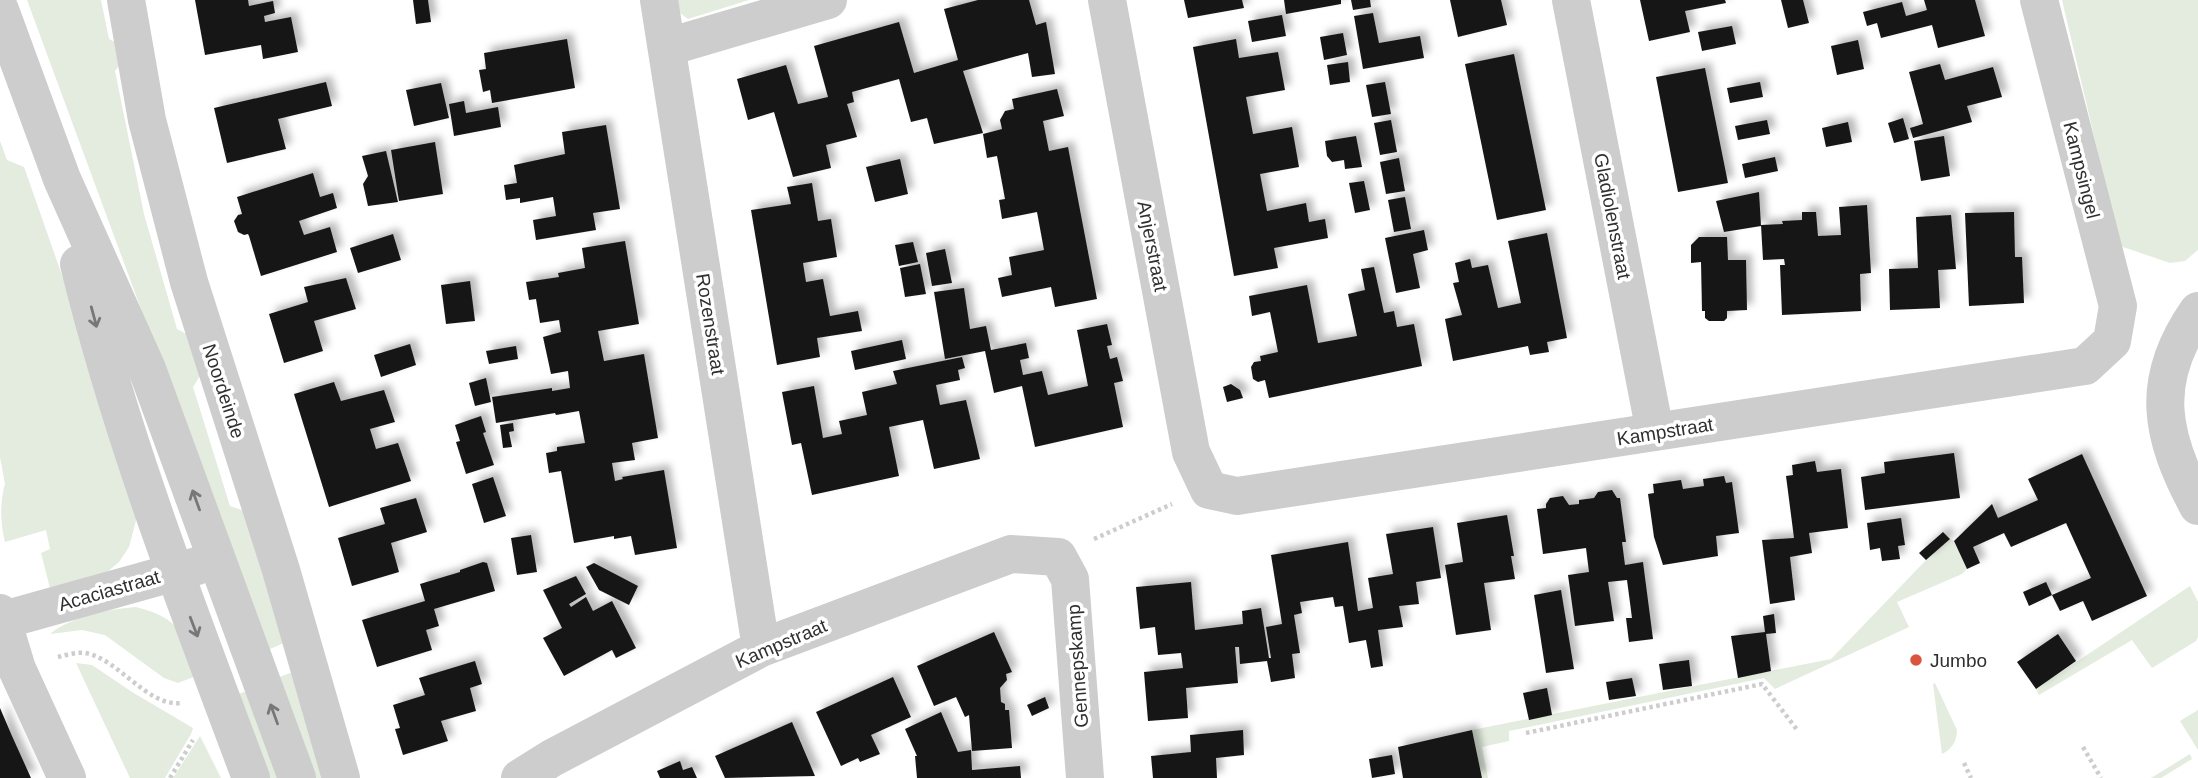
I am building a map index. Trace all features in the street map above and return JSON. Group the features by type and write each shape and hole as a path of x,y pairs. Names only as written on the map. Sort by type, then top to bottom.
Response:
{"street":[{"name":"Noordeinde","path":"127,0 147,120 189,282 281,570 341,778"},
{"name":"Rozenstraat","path":"659,0 761,648"},
{"path":"668,47 828,0"},
{"name":"Anjerstraat","path":"1107,0 1191,452 1209,489"},
{"name":"Gladiolenstraat","path":"1571,0 1655,432"},
{"name":"Kampsingel","path":"2039,0 2118,306 2112,341"},
{"path":"0,10 62,179 147,369 297,778"},
{"path":"62,179 80,266 117,401 173,571 251,778"},
{"path":"2198,311 2183,332 2173,356 2165,407 2170,445 2198,506"},
{"name":"Kampstraat","path":"1209,489 1237,496 2085,366 2112,341"},
{"name":"Kampstraat","path":"520,778 552,758 761,648 1012,554 1058,557"},
{"name":"Gennepskamp","path":"1058,557 1070,579 1086,778"},
{"name":"Acaciastraat","path":"1,618 218,560"},
{"path":"1,618 17,669 67,778"}],"path":[{"path":"1058,557 1106,533 1209,489"},
{"path":"17,669 71,653 83,653 97,656 161,701 175,704 187,702"},
{"path":"1526,733 1762,684 1798,731"},
{"path":"170,778 195,738"},
{"path":"2083,747 2101,778"},
{"path":"1964,763 1971,778"}],"shaded area":[{"path":"27,0 101,0 109,39 121,45 124,59 115,71 144,214 177,329 194,338 203,371 193,387 230,506 245,511 286,642 263,652 148,328"},
{"path":"666,0 749,0 688,19"},
{"path":"2062,0 2198,0 2198,250 2185,261 2170,263 2120,246"},
{"path":"0,141 7,160 24,167 83,335 138,513 129,547 119,562 106,573 50,588 41,553 50,549 46,530 5,542 2,528 1,505 5,484 0,457"},
{"path":"1950,539 1954,541 1967,569 1962,574 1897,602 1909,627 1775,689 1764,678 1509,731 1509,741 1482,747 1488,778 1482,778 1472,730 1831,659 1926,560"},
{"path":"2190,586 2198,602 2196,641 2152,668 2132,640 2039,695 2036,689"},
{"path":"136,607 163,617 179,630 201,674 178,683 164,678 105,635 82,630 50,634 69,622 91,614"},
{"path":"76,663 92,665 193,728 165,778 130,778"},
{"path":"290,673 297,676 328,778 311,778 274,679"},
{"path":"1935,683 1957,730 1953,744 1942,754 1933,684"},
{"path":"253,689 285,778 266,778 235,695"},
{"path":"2198,710 2198,750 2180,721"},
{"path":"200,736 221,778 173,778"},
{"path":"2190,754 2192,759 2161,778 2151,778"}],"building":[{"path":"195,0 248,0 249,6 273,1 275,13 264,16 265,22 291,17 298,52 263,59 261,45 205,55"},
{"path":"413,0 428,0 431,22 416,24"},
{"path":"978,0 1029,0 1036,25 1046,22 1055,74 1032,77 1028,53 963,71 983,133 934,144 927,118 911,122 899,79 852,92 854,102 847,104 857,137 826,145 831,168 793,177 774,112 748,120 737,79 786,65 798,104 828,97 814,46 899,22 914,73 958,60 944,9"},
{"path":"1184,0 1242,0 1244,8 1188,18"},
{"path":"1284,0 1341,0 1341,4 1286,14"},
{"path":"1351,0 1370,0 1371,7 1353,10"},
{"path":"1450,0 1501,0 1507,25 1458,37"},
{"path":"1640,0 1725,0 1726,3 1685,11 1690,32 1649,41"},
{"path":"1781,0 1803,0 1809,23 1788,28"},
{"path":"1924,0 1975,0 1985,36 1938,48 1932,25 1881,38 1877,23 1867,26 1863,12 1902,2 1906,16 1927,10"},
{"path":"1373,13 1379,43 1420,36 1424,58 1363,69 1354,16"},
{"path":"1282,15 1286,36 1252,42 1248,21"},
{"path":"1732,26 1736,44 1702,51 1698,32"},
{"path":"1343,33 1347,55 1324,60 1320,37"},
{"path":"567,39 575,88 492,103 490,90 483,92 479,70 486,69 484,53"},
{"path":"1236,39 1239,58 1278,52 1285,90 1246,97 1253,134 1292,127 1299,167 1260,174 1267,211 1306,203 1309,222 1325,219 1328,238 1274,248 1278,268 1234,276 1193,47"},
{"path":"1858,40 1864,69 1837,75 1831,46"},
{"path":"1514,54 1546,210 1497,220 1465,64"},
{"path":"1348,62 1350,82 1330,85 1327,65"},
{"path":"1940,64 1945,80 1993,67 2002,97 1967,106 1972,122 1913,138 1910,128 1923,124 1909,72"},
{"path":"1705,68 1728,183 1678,192 1656,77"},
{"path":"326,82 332,106 278,119 286,149 227,163 214,108"},
{"path":"1385,82 1391,114 1372,117 1366,85"},
{"path":"1760,82 1763,97 1730,103 1727,88"},
{"path":"441,83 449,118 414,126 406,90"},
{"path":"1057,89 1064,116 1043,121 1049,151 1068,147 1097,299 1055,307 1051,287 1002,297 998,278 1012,275 1009,257 1044,250 1037,212 1002,219 999,200 1005,199 997,156 987,158 983,134 1002,129 1000,120 1005,111 1014,109 1012,99"},
{"path":"464,101 466,113 498,107 501,127 454,136 449,104"},
{"path":"1903,118 1909,139 1894,143 1888,123"},
{"path":"1391,120 1397,152 1380,155 1374,123"},
{"path":"1767,120 1770,134 1738,140 1735,126"},
{"path":"1848,122 1852,142 1826,147 1822,128"},
{"path":"606,125 620,209 593,213 596,230 536,240 533,220 556,216 553,197 520,203 520,198 506,200 504,185 517,183 514,165 565,154 562,132"},
{"path":"1356,136 1362,167 1345,169 1344,160 1332,162 1327,156 1325,141"},
{"path":"1944,136 1950,176 1921,181 1914,141"},
{"path":"435,142 443,194 399,201 391,150"},
{"path":"386,151 398,202 368,206 363,184 368,176 362,156"},
{"path":"1775,157 1778,171 1745,178 1742,164"},
{"path":"1399,158 1405,191 1386,194 1380,162"},
{"path":"900,159 908,194 875,202 866,167"},
{"path":"313,173 320,197 333,193 337,208 299,221 304,235 330,227 337,252 261,276 249,236 238,232 234,221 242,214 237,197"},
{"path":"1364,181 1370,210 1355,213 1349,183"},
{"path":"812,183 818,221 831,219 837,257 803,263 806,282 823,279 830,316 858,311 862,331 817,338 820,357 777,365 751,210 791,204 787,187"},
{"path":"1759,192 1761,226 1724,232 1716,201"},
{"path":"1405,197 1411,229 1394,232 1388,200"},
{"path":"1867,205 1871,273 1860,274 1861,311 1782,315 1780,265 1785,265 1784,259 1763,260 1761,225 1802,220 1802,212 1816,212 1818,236 1841,235 1839,207"},
{"path":"2014,212 2015,257 2022,257 2024,303 1969,306 1965,213"},
{"path":"1951,215 1956,269 1938,270 1940,308 1890,310 1889,269 1918,268 1916,217"},
{"path":"1424,230 1428,250 1413,254 1420,288 1396,293 1385,238"},
{"path":"1547,233 1567,338 1547,342 1549,352 1530,355 1528,346 1453,361 1445,319 1462,315 1453,283 1459,282 1455,263 1470,259 1472,268 1488,265 1498,308 1521,303 1508,241"},
{"path":"393,234 401,260 358,273 350,248"},
{"path":"1699,237 1727,237 1728,260 1746,260 1747,310 1727,311 1724,321 1709,321 1705,318 1705,311 1702,311 1701,262 1691,263 1691,245"},
{"path":"625,241 639,324 598,331 604,361 644,354 658,438 632,443 635,460 612,463 615,481 623,479 622,477 664,470 677,548 635,555 631,536 574,543 561,471 549,473 546,453 557,451 557,447 585,443 579,411 496,423 492,397 570,388 568,371 551,374 543,337 561,332 559,320 540,323 536,299 529,300 526,282 559,277 558,273 585,268 582,248"},
{"path":"913,242 918,262 899,266 895,245"},
{"path":"945,249 952,283 932,286 926,253"},
{"path":"920,264 926,294 905,297 900,268"},
{"path":"1374,267 1384,313 1394,311 1397,327 1414,324 1422,366 1269,398 1265,380 1258,382 1253,379 1251,367 1254,362 1261,361 1260,356 1278,352 1270,312 1252,316 1249,296 1307,285 1318,343 1357,336 1348,294 1365,290 1361,269"},
{"path":"346,278 356,309 314,321 323,351 284,363 269,314 308,302 304,287"},
{"path":"470,281 475,321 446,324 441,285"},
{"path":"964,288 970,329 986,326 991,350 1026,343 1029,358 1020,360 1023,375 1042,371 1048,395 1088,386 1077,330 1107,324 1112,345 1107,346 1110,359 1117,357 1123,381 1114,383 1123,427 1035,447 1022,386 994,393 985,351 945,359 934,292"},
{"path":"902,340 906,359 855,370 851,351"},
{"path":"410,344 416,365 381,377 374,355"},
{"path":"516,346 518,359 489,364 486,351"},
{"path":"962,357 965,368 958,370 960,380 936,385 940,405 966,400 980,459 934,469 923,420 889,427 899,476 812,495 801,443 792,445 782,392 814,386 823,438 842,434 839,421 867,415 862,392 897,384 893,371"},
{"path":"486,378 491,402 475,406 469,383"},
{"path":"334,382 341,401 384,390 395,422 370,429 376,449 398,443 411,481 329,507 294,394"},
{"path":"1231,384 1240,390 1243,398 1227,402 1223,387"},
{"path":"481,416 486,432 483,433 494,465 466,474 456,442 460,441 455,425"},
{"path":"513,423 514,431 509,432 512,447 503,448 500,425"},
{"path":"1954,453 1960,498 1865,510 1861,477 1885,473 1884,462"},
{"path":"2082,454 2147,596 2092,621 2083,601 2060,611 2052,595 2091,578 2066,523 2011,547 2004,533 1973,547 1980,563 1967,569 1954,541 1992,504 1998,518 2038,500 2028,479"},
{"path":"1815,461 1817,472 1841,469 1848,528 1809,533 1812,553 1790,557 1795,600 1770,604 1762,540 1794,538 1786,476 1793,475 1792,465"},
{"path":"1724,476 1726,483 1732,482 1739,533 1716,536 1718,556 1663,565 1654,537 1648,494 1654,493 1653,484 1681,480 1683,489 1704,486 1703,479"},
{"path":"493,477 506,516 484,523 472,484"},
{"path":"1612,490 1617,498 1620,498 1626,542 1622,542 1625,565 1643,562 1653,639 1629,642 1626,618 1632,618 1627,580 1608,582 1614,621 1575,626 1568,575 1589,572 1586,548 1543,554 1537,509 1546,508 1550,498 1563,496 1569,505 1579,504 1579,500 1594,498 1598,492"},
{"path":"416,498 427,532 391,543 399,572 352,586 338,538 385,524 380,508"},
{"path":"1507,515 1515,579 1484,583 1491,630 1456,635 1445,565 1463,562 1457,523"},
{"path":"1901,518 1905,545 1898,546 1900,559 1882,561 1880,548 1870,550 1867,523"},
{"path":"1433,527 1441,578 1416,582 1419,604 1399,606 1403,627 1378,630 1383,666 1371,668 1366,640 1349,643 1343,606 1335,607 1333,597 1300,602 1302,613 1294,615 1300,653 1292,654 1295,678 1271,682 1267,661 1240,664 1239,647 1235,647 1238,683 1186,688 1188,718 1148,721 1144,672 1183,668 1181,653 1158,655 1155,627 1140,629 1136,587 1191,582 1195,630 1243,624 1242,611 1261,608 1271,658 1266,627 1282,624 1271,555 1348,542 1358,611 1373,608 1368,578 1393,574 1386,534"},
{"path":"1943,532 1950,539 1926,560 1919,553"},
{"path":"531,535 537,572 517,575 511,538"},
{"path":"483,562 487,563 495,591 434,609 439,626 426,630 432,650 377,667 362,620 425,601 420,584"},
{"path":"594,563 638,586 629,605 599,590 586,567"},
{"path":"576,576 586,594 569,604 571,607 586,597 593,611 612,601 636,648 616,658 612,650 564,676 543,638 562,628 543,590"},
{"path":"2046,582 2052,595 2029,606 2023,592"},
{"path":"1561,590 1574,669 1546,673 1534,595"},
{"path":"1774,614 1776,633 1766,634 1771,671 1738,678 1731,636 1765,632 1763,616"},
{"path":"994,632 1012,672 1006,674 1007,680 1000,688 1001,702 1005,704 1005,710 1009,710 1012,748 972,751 969,715 965,717 956,697 934,706 917,666"},
{"path":"2058,634 2076,661 2036,689 2017,662"},
{"path":"1689,660 1692,686 1663,690 1659,664"},
{"path":"475,661 482,684 470,688 476,711 441,721 448,741 403,755 395,729 400,728 393,705 425,695 419,678"},
{"path":"893,677 911,717 871,735 880,754 860,762 858,758 841,766 816,712"},
{"path":"1632,678 1636,696 1609,700 1606,682"},
{"path":"1547,688 1552,715 1529,720 1523,693"},
{"path":"1045,697 1049,708 1032,716 1027,705"},
{"path":"0,708 12,736 31,778 0,778"},
{"path":"941,712 958,752 971,750 972,770 1020,766 1021,778 917,778 917,756 905,729"},
{"path":"792,722 815,776 725,778 715,756"},
{"path":"1243,730 1244,755 1216,758 1217,778 1153,778 1151,756 1191,752 1190,735"},
{"path":"1472,730 1482,778 1403,778 1398,747"},
{"path":"1392,755 1395,774 1372,778 1369,759"},
{"path":"680,761 683,770 692,767 697,778 660,778 657,771"}],"place":[{"name":"Jumbo","path":"1916,660"}]}
